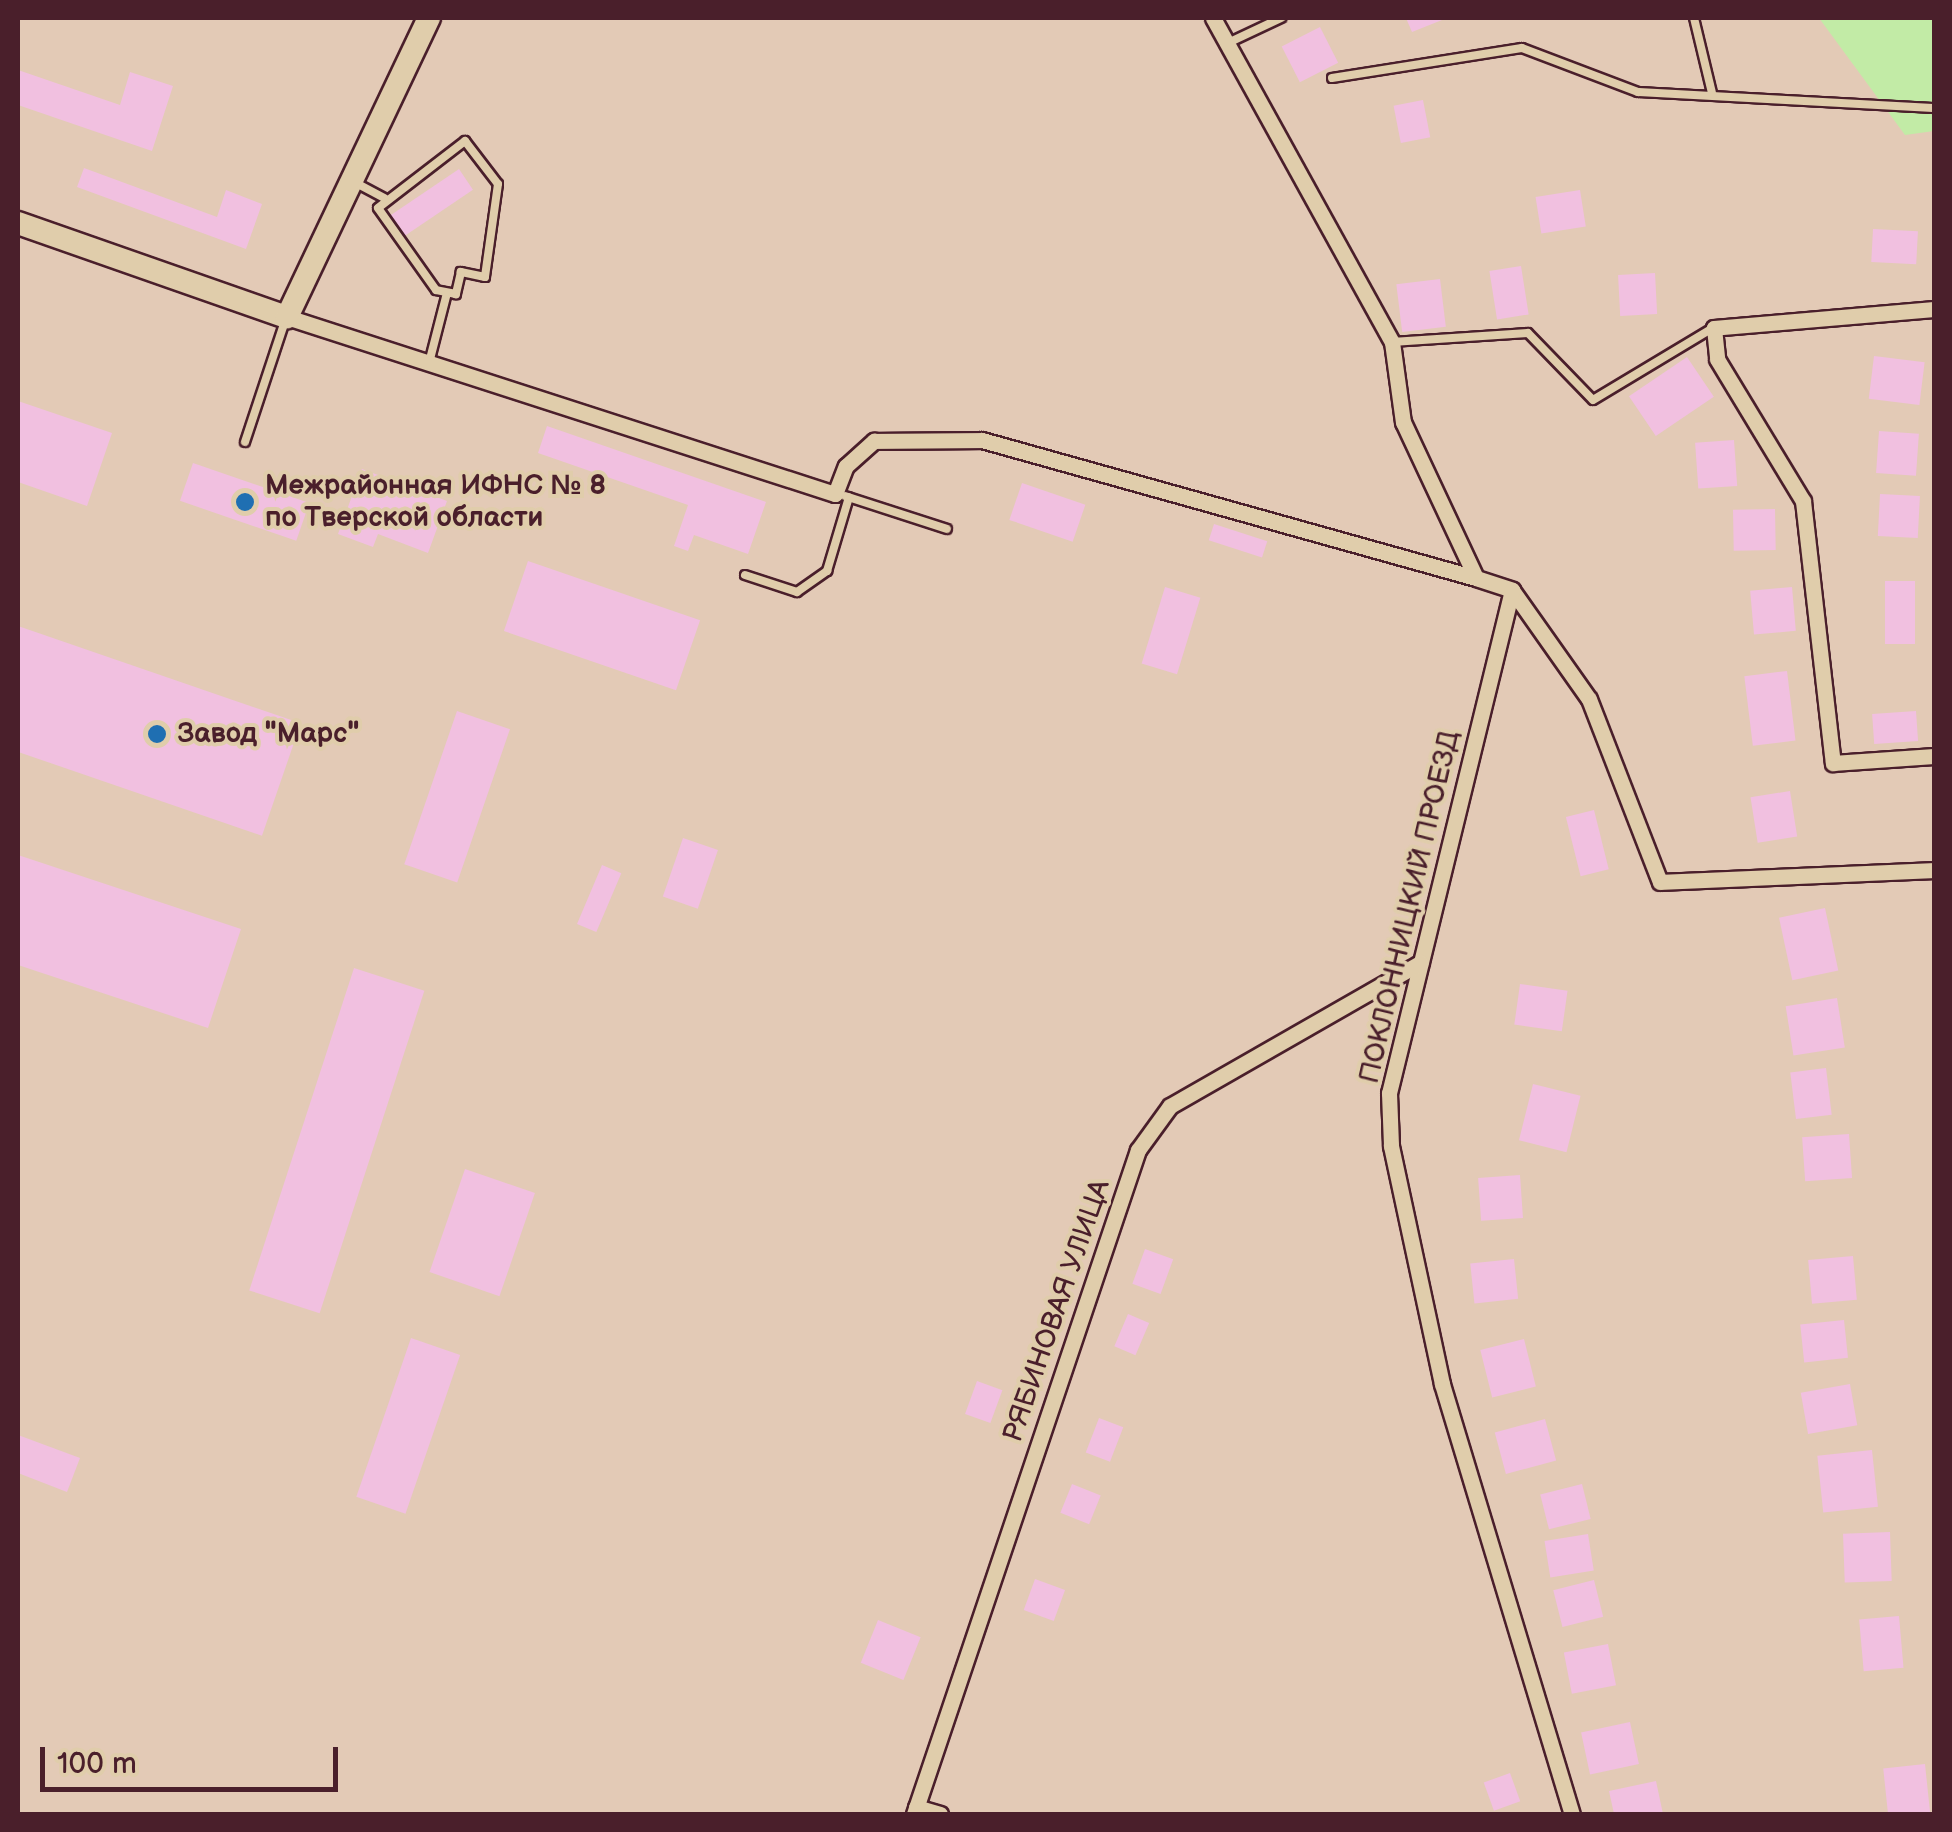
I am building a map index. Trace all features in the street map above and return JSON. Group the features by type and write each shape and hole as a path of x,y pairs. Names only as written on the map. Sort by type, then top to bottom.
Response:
{"street":[{"path":"286,318 429,18"},
{"path":"1213,18 1392,342 1402,422 1476,578"},
{"path":"18,222 286,318 842,496 846,466 874,441 982,440 1512,590 1588,698 1660,882 1934,870"},
{"path":"1934,309 1714,328 1717,358 1803,501 1833,764 1934,756"},
{"name":"ПОКЛОННИЦКИЙ ПРОЕЗД","path":"1512,590 1389,1093 1391,1146 1442,1384 1572,1814"},
{"name":"РЯБИНОВАЯ УЛИЦА","path":"915,1811 1138,1150 1170,1106 1421,962"},
{"path":"915,1811 940,1814"}],"lane":[{"path":"1228,43 1281,18"},
{"path":"1694,18 1712,93"},
{"path":"1332,78 1522,48 1638,92 1934,108"},
{"path":"466,141 498,184 485,277 461,272 456,294 436,290 378,208 384,198 466,141"},
{"path":"352,180 384,198"},
{"path":"429,363 447,292"},
{"path":"245,442 286,318"},
{"path":"1392,342 1528,333 1593,400 1714,328"},
{"path":"745,575 798,592 826,571 842,496 948,529"}],"green space":[{"path":"1819,18 1934,18 1934,131 1905,135"}],"building":[{"path":"1406,18 1447,18 1412,32"},
{"path":"1320,27 1338,63 1300,82 1282,47"},
{"path":"18,70 120,105 130,72 173,86 152,151 18,105"},
{"path":"1423,100 1430,137 1401,143 1394,106"},
{"path":"84,168 217,217 226,190 262,204 246,249 77,187"},
{"path":"459,169 473,190 401,238 387,218"},
{"path":"1580,190 1586,227 1541,234 1536,197"},
{"path":"1873,229 1918,231 1916,264 1871,262"},
{"path":"1521,266 1529,314 1497,319 1489,271"},
{"path":"1655,273 1657,314 1620,316 1618,275"},
{"path":"1440,279 1446,327 1402,332 1396,284"},
{"path":"1874,356 1925,362 1919,405 1869,399"},
{"path":"1687,357 1714,397 1656,436 1629,396"},
{"path":"18,401 112,433 87,506 18,482"},
{"path":"547,426 766,502 748,554 694,535 688,551 674,546 688,505 538,453"},
{"path":"1879,431 1919,434 1916,476 1876,473"},
{"path":"1734,440 1737,486 1698,489 1695,443"},
{"name":"Межрайонная ИФНС № 8 по Тверской области","path":"193,463 309,503 296,541 180,501"},
{"path":"362,469 447,501 428,553 378,534 373,547 338,534"},
{"path":"1022,483 1085,505 1073,542 1009,520"},
{"path":"1880,494 1920,496 1918,538 1878,536"},
{"path":"1775,509 1776,550 1734,551 1733,510"},
{"path":"1214,524 1267,541 1262,557 1209,540"},
{"path":"528,561 700,620 676,690 504,631"},
{"path":"1885,581 1915,581 1915,644 1885,644"},
{"path":"1165,587 1200,598 1177,674 1142,664"},
{"path":"1792,587 1796,631 1754,634 1750,591"},
{"name":"Завод \"Марс\"","path":"18,626 301,723 262,836 18,752"},
{"path":"1787,671 1796,740 1753,746 1744,676"},
{"path":"457,711 510,729 457,882 404,864"},
{"path":"1916,711 1918,741 1874,744 1872,714"},
{"path":"1790,791 1797,836 1758,843 1750,797"},
{"path":"1594,810 1609,869 1581,876 1566,817"},
{"path":"683,838 718,850 698,909 663,897"},
{"path":"18,855 241,929 208,1028 18,965"},
{"path":"602,865 621,873 596,932 577,924"},
{"path":"1825,908 1838,971 1792,980 1779,918"},
{"path":"354,968 424,991 320,1313 249,1290"},
{"path":"1520,984 1568,991 1562,1031 1514,1025"},
{"path":"1837,998 1845,1047 1793,1056 1786,1006"},
{"path":"1826,1068 1832,1115 1796,1119 1790,1072"},
{"path":"1533,1084 1581,1096 1567,1152 1519,1140"},
{"path":"1849,1134 1852,1178 1805,1181 1802,1137"},
{"path":"465,1169 535,1193 499,1296 430,1272"},
{"path":"1520,1175 1523,1218 1481,1221 1478,1178"},
{"path":"1145,1249 1173,1259 1161,1294 1132,1284"},
{"path":"1853,1256 1857,1300 1812,1304 1808,1260"},
{"path":"1514,1259 1518,1299 1474,1303 1470,1264"},
{"path":"1128,1314 1149,1323 1135,1355 1114,1346"},
{"path":"1844,1320 1848,1358 1804,1362 1800,1325"},
{"path":"411,1338 460,1355 405,1514 356,1497"},
{"path":"1524,1339 1536,1387 1492,1397 1480,1350"},
{"path":"977,1381 1002,1390 990,1423 965,1414"},
{"path":"1850,1384 1857,1425 1808,1434 1801,1393"},
{"path":"1099,1418 1123,1427 1110,1462 1086,1453"},
{"path":"1545,1419 1556,1461 1506,1474 1495,1432"},
{"path":"18,1435 80,1458 67,1492 18,1473"},
{"path":"1872,1450 1878,1507 1823,1512 1817,1456"},
{"path":"1072,1484 1101,1496 1089,1524 1060,1513"},
{"path":"1582,1484 1591,1519 1549,1529 1540,1494"},
{"path":"1890,1532 1892,1581 1845,1583 1843,1534"},
{"path":"1588,1534 1594,1571 1550,1577 1545,1541"},
{"path":"1035,1579 1065,1590 1054,1621 1024,1610"},
{"path":"1594,1580 1603,1617 1562,1627 1553,1590"},
{"path":"1899,1616 1904,1668 1864,1671 1859,1619"},
{"path":"878,1620 921,1637 903,1680 861,1663"},
{"path":"1608,1644 1616,1685 1572,1694 1564,1653"},
{"path":"1630,1722 1639,1764 1590,1774 1581,1732"},
{"path":"1925,1764 1930,1814 1888,1814 1883,1768"},
{"path":"1510,1773 1520,1801 1494,1811 1484,1783"},
{"path":"1656,1781 1663,1814 1614,1814 1609,1791"}],"place":[{"name":"Межрайонная ИФНС № 8 по Тверской области","path":"245,502"},
{"name":"Завод \"Марс\"","path":"157,734"}]}
